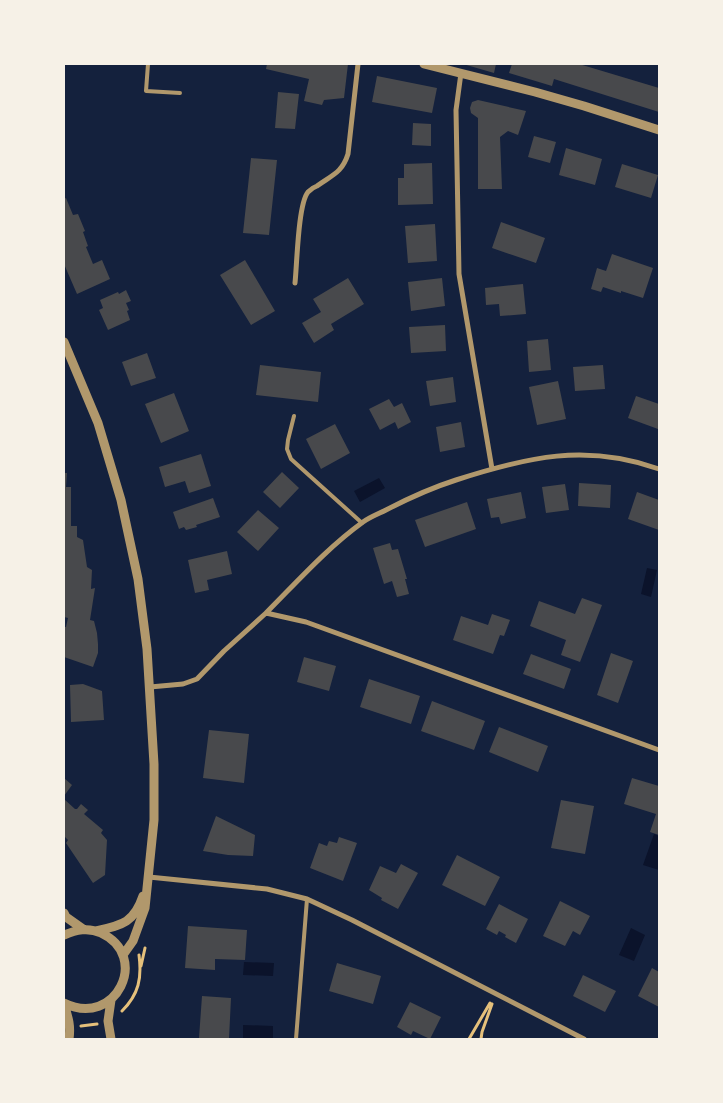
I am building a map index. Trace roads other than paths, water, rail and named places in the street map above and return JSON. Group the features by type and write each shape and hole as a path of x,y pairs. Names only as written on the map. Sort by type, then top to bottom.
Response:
{"street":[{"path":"295,283 303,200 313,188 344,166 348,154 358,64"},
{"path":"424,64 584,106 659,130"},
{"path":"460,73 456,110 459,274 492,468"},
{"path":"64,342 98,423 121,500 138,579 147,649 154,764 154,820 145,908 133,941 122,955"},
{"path":"150,687 183,684 197,679 335,545 362,523 420,493 492,468 530,459 569,455 596,455 618,458 642,462 659,469"},
{"path":"266,613 306,622 659,750"},
{"path":"149,877 267,889 308,899 584,1039"},
{"path":"96,931 119,926 132,917 139,908 149,877"},
{"path":"64,913 66,917 83,929"},
{"path":"64,935 83,929 96,931 107,936 116,945 125,965 125,975 118,993 104,1005 88,1009 71,1007 64,1004"},
{"path":"111,1000 108,1021 111,1039"},
{"path":"64,1004 69,1019 69,1039"}],"lane":[{"path":"148,64 146,91 180,93"},
{"path":"294,416 287,449 291,459 362,523"},
{"path":"296,1039 308,899"}],"water":[{"path":"379,478 385,488 360,502 354,491"},
{"path":"647,568 657,570 651,597 641,594"},
{"path":"654,834 659,836 659,870 643,865"},
{"path":"631,928 645,935 634,961 619,955"},
{"path":"244,962 274,963 273,976 243,975"},
{"path":"243,1025 273,1026 273,1039 243,1038"}]}
